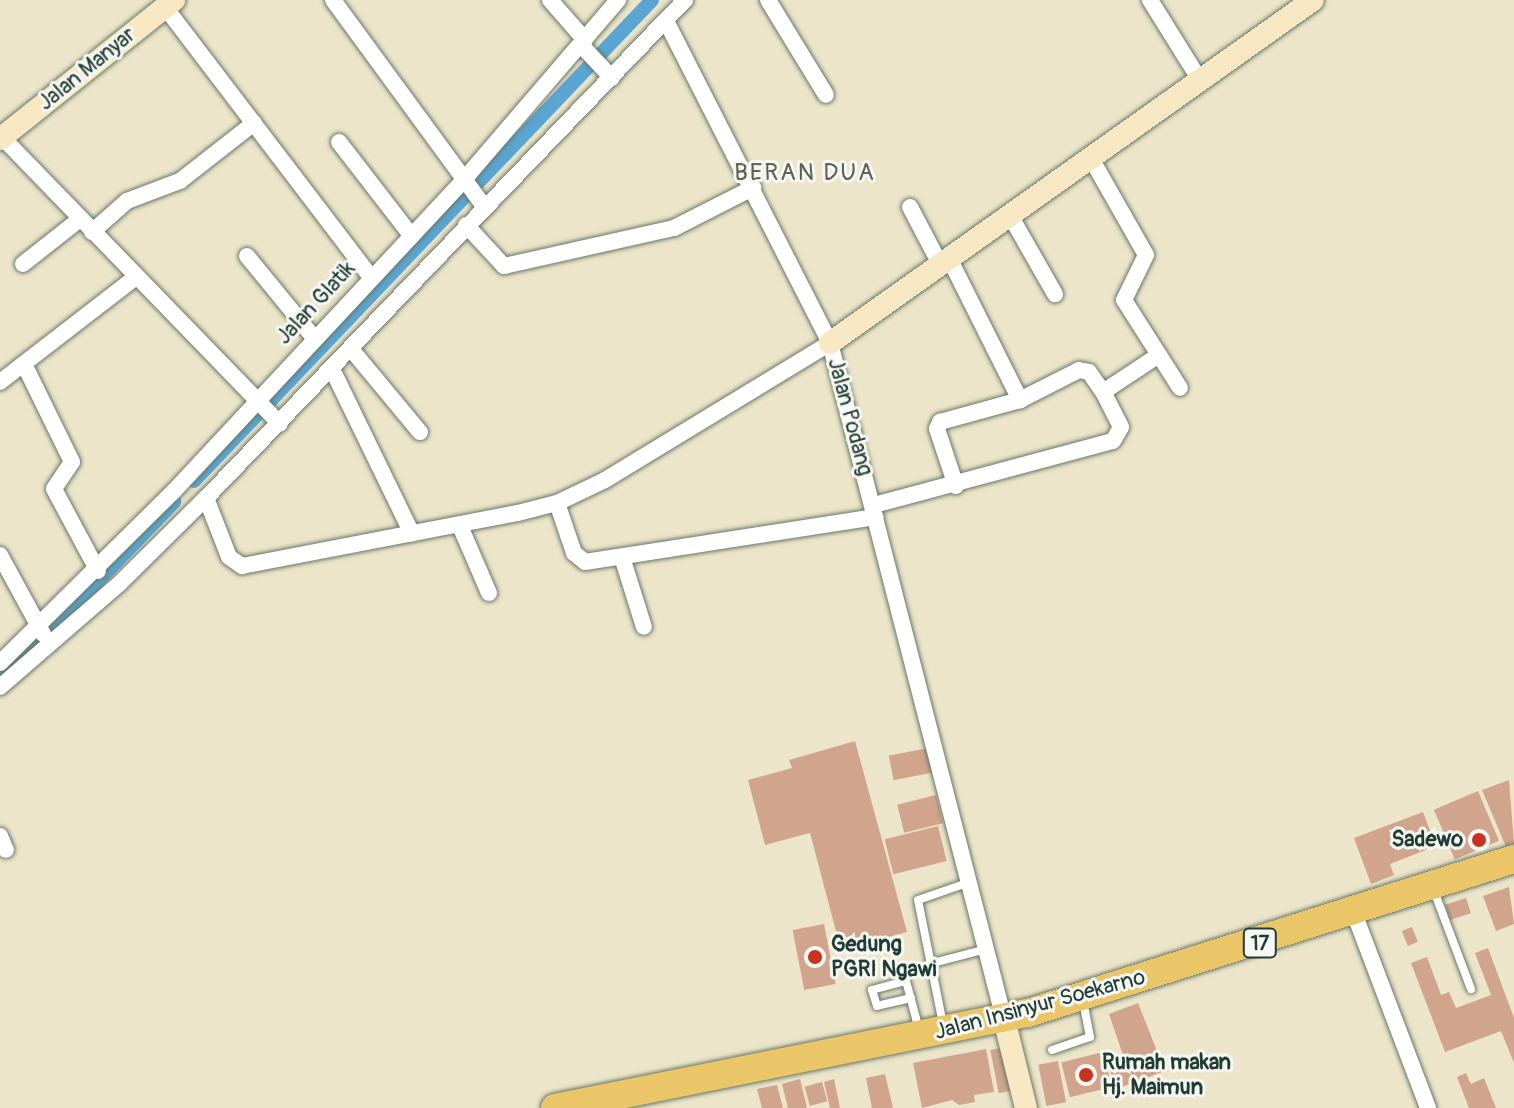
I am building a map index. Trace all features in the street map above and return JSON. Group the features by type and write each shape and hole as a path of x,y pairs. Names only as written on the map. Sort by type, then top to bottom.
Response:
{"highway":[{"name":"Jalan Insinyur Soekarno","path":"555,1108 1004,1019 1354,913 1514,859"}],"street":[{"path":"333,0 473,194"},
{"path":"550,0 594,56"},
{"name":"Jalan Glatik","path":"45,636 181,502 266,411 314,338 410,234 473,194 594,56 618,0"},
{"path":"0,687 45,636 181,502 206,498 266,411 332,369 351,349 466,225 473,194 594,56 666,21 685,0"},
{"path":"768,0 826,95"},
{"path":"1150,0 1201,82"},
{"path":"169,4 254,123 371,277"},
{"name":"Jalan Manyar","path":"1,137 169,4"},
{"name":"Jalan Podang","path":"1004,1019 830,343 1201,82 1301,4"},
{"path":"206,498 229,557 242,566 460,526 557,503 675,440 830,343 666,21"},
{"path":"92,232 127,201 180,181 254,123"},
{"path":"1,137 266,411"},
{"path":"339,142 410,234"},
{"path":"1092,160 1146,255 1124,300 1180,388"},
{"path":"466,225 493,261 512,265 674,228 753,188"},
{"path":"910,207 946,263 1020,400"},
{"path":"1011,217 1055,294"},
{"path":"23,264 80,219"},
{"path":"247,256 314,338"},
{"path":"0,382 136,277"},
{"path":"351,349 420,432"},
{"path":"1103,392 1159,355"},
{"path":"24,364 72,462 54,489 109,573"},
{"path":"332,369 412,534"},
{"path":"557,503 576,557 585,562 875,511 1113,441 1121,427 1089,372 1079,370 1020,400 940,422 937,429 956,486"},
{"path":"460,526 489,593"},
{"path":"0,555 45,636"},
{"path":"622,557 644,627"},
{"path":"0,663 45,636"},
{"path":"1354,913 1428,1108"},
{"path":"1004,1019 1026,1108"}],"lane":[{"path":"933,1034 929,964 918,900 970,882"},
{"path":"1432,887 1471,989"},
{"path":"929,964 988,949"},
{"path":"911,998 877,1006 872,990 906,981 911,998 933,1034"},
{"path":"1052,1050 1090,1037 1082,997"}],"building":[{"path":"855,741 907,932 841,950 810,833 765,845 748,780 792,768 789,760"},
{"path":"928,748 933,773 894,780 889,756"},
{"path":"1509,780 1514,844 1506,847 1482,790"},
{"path":"1478,791 1499,841 1455,859 1434,810"},
{"path":"936,795 943,823 904,833 897,805"},
{"path":"1423,812 1436,846 1390,864 1394,875 1371,884 1354,838"},
{"path":"938,826 947,861 893,874 885,839"},
{"path":"1509,887 1514,924 1496,931 1483,896"},
{"path":"1466,898 1471,913 1450,920 1445,905"},
{"name":"Gedung PGRI Ngawi","path":"824,924 836,984 804,990 793,930"},
{"path":"1412,927 1418,942 1408,946 1402,931"},
{"path":"1488,948 1514,1018 1514,1063 1501,1031 1445,1052 1411,963 1427,957 1441,995 1449,992 1456,1008 1491,995 1475,953"},
{"path":"1138,1003 1165,1071 1116,1089 1108,1064 1124,1058 1109,1014"},
{"path":"1006,1047 1014,1090 999,1093 990,1050"},
{"path":"986,1049 994,1092 974,1095 975,1102 959,1105 952,1100 922,1108 913,1063"},
{"name":"Rumah makan Hj. Maimun","path":"1103,1052 1112,1087 1070,1097 1061,1062"},
{"path":"1058,1061 1066,1102 1046,1106 1038,1065"},
{"path":"1466,1073 1471,1084 1484,1078 1496,1108 1469,1108 1457,1077"},
{"path":"885,1074 893,1108 872,1108 866,1078"},
{"path":"800,1079 807,1108 788,1108 782,1084"},
{"path":"834,1079 840,1108 830,1108 824,1082"},
{"path":"822,1082 827,1101 810,1106 805,1087"},
{"path":"777,1085 783,1108 762,1108 757,1089"}],"waterway":[{"path":"194,481 652,0"},
{"path":"0,672 66,614 174,502"}],"place":[{"name":"Sadewo","path":"1479,840"},
{"name":"Gedung PGRI Ngawi","path":"815,957"},
{"name":"Rumah makan Hj. Maimun","path":"1086,1075"}],"district":[{"name":"BERAN DUA","path":"805,173"}]}
